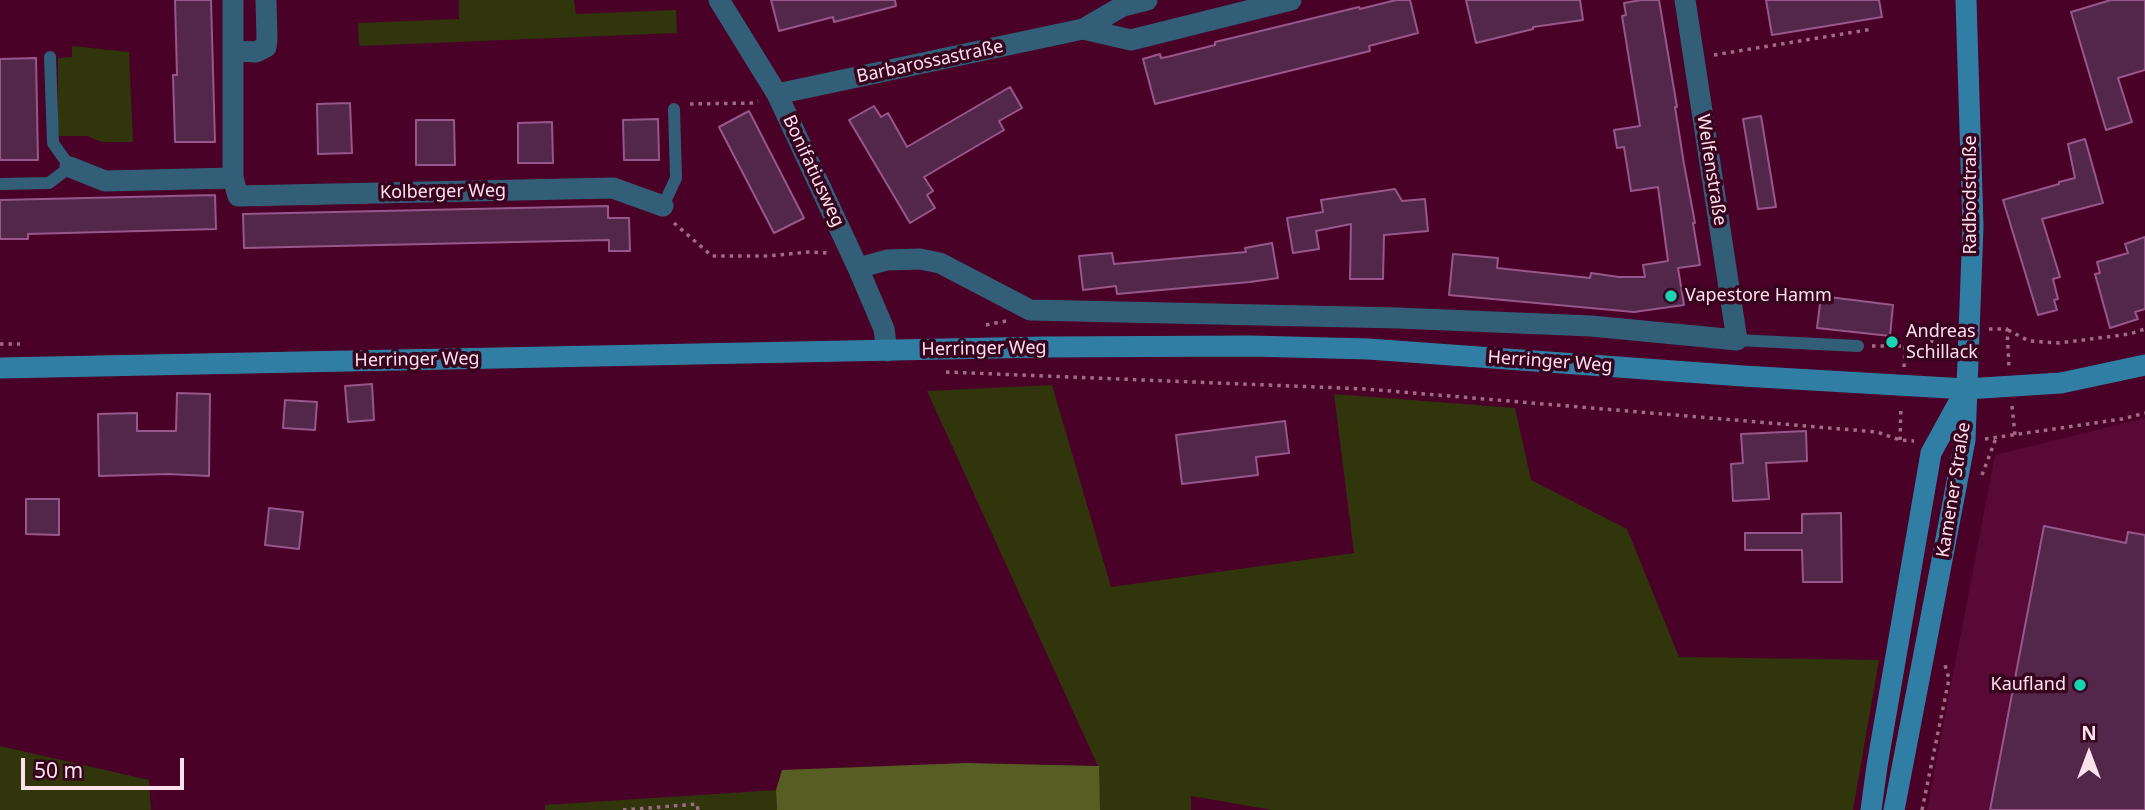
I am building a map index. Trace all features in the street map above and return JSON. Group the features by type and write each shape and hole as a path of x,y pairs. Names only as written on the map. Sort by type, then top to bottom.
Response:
{"main road":[{"name":"Radbodstraße","path":"1966,0 1973,226 1966,389"},
{"name":"Herringer Weg","path":"0,368 1069,347 1251,346 1368,349 1966,389 2061,383 2145,365"},
{"name":"Kamener Straße","path":"1894,810 1965,440 1966,389"},
{"name":"Kamener Straße","path":"1871,810 1931,453 1966,389"}],"street":[{"path":"70,167 105,181 233,178 233,0"},
{"path":"233,51 256,52 266,47 266,0"},
{"name":"Bonifatiusweg","path":"719,0 777,94 855,261 884,329 887,351"},
{"name":"Barbarossastraße","path":"777,94 1083,29 1122,6 1147,0"},
{"name":"Barbarossastraße","path":"1083,29 1131,40 1291,0"},
{"name":"Welfenstraße","path":"1685,0 1737,340"},
{"name":"Kolberger Weg","path":"233,178 238,196 613,188 663,206"},
{"name":"Herringer Weg","path":"855,261 920,259 940,263 1030,310 1412,318 1591,326 1737,340"}],"lane":[{"path":"0,184 49,183 70,167 53,143 50,57"},
{"path":"663,206 676,178 674,109"},
{"name":"Herringer Weg","path":"1737,340 1858,346"}],"path":[{"path":"1694,58 1873,29"},
{"path":"674,109 681,104 730,104"},
{"path":"663,206 676,226 712,256 768,256 809,252 855,261"},
{"path":"2007,329 2029,341 2059,343 2130,334 2145,329"},
{"path":"1858,346 1905,346"},
{"path":"937,372 1366,389 1877,432 1900,440"},
{"path":"1965,440 1996,438 2122,419 2145,413"},
{"path":"1980,483 1996,438"},
{"path":"1922,810 1948,680 1945,665"},
{"path":"623,810 697,804 698,810"}],"shaded area":[{"path":"2145,418 2145,810 1927,810 1995,455"}],"green space":[{"path":"459,0 574,0 576,14 676,10 677,33 359,46 358,23 459,19"},
{"path":"72,46 129,52 133,142 102,142 87,136 58,136 58,58 72,57"},
{"path":"1052,385 1111,587 1354,553 1334,394 1515,408 1531,480 1627,529 1679,657 1879,660 1853,810 1272,810 1191,796 1191,810 1100,810 1098,766 927,391"},
{"path":"0,746 149,780 151,810 0,810"},
{"path":"966,763 1099,766 1100,810 777,810 776,790 782,770"},
{"path":"776,790 777,810 545,810 545,805"}],"building":[{"path":"175,0 211,0 215,142 175,142"},
{"path":"771,0 895,0 896,6 834,22 833,17 779,31"},
{"path":"1396,0 1410,0 1418,33 1369,46 1370,51 1155,104 1143,59 1160,54 1161,58 1167,57 1215,45 1215,42"},
{"path":"1466,0 1580,0 1583,20 1533,27 1476,43"},
{"path":"1659,0 1695,223 1700,265 1678,268 1684,305 1634,312 1449,295 1453,254 1498,258 1497,268 1590,278 1591,273 1645,277 1643,265 1668,261 1658,187 1631,191 1624,147 1617,148 1614,130 1640,126 1622,16 1626,15 1624,3"},
{"path":"1766,0 1879,0 1882,17 1772,35"},
{"path":"2111,0 2145,0 2145,70 2118,78 2132,122 2106,130 2071,12"},
{"path":"36,58 38,160 0,160 0,59"},
{"path":"1010,87 1022,108 999,121 1004,130 924,177 933,191 927,195 935,208 910,223 849,120 874,106 881,117 888,113 907,147"},
{"path":"350,103 352,153 318,154 317,104"},
{"path":"749,111 804,218 774,233 719,127"},
{"path":"1761,116 1776,207 1758,209 1743,119"},
{"path":"658,119 659,160 624,160 623,120"},
{"path":"416,120 454,120 455,165 416,165"},
{"path":"552,122 553,163 518,163 518,123"},
{"path":"2085,139 2103,203 2042,219 2060,277 2053,279 2058,299 2054,300 2057,310 2038,315 2003,200 2075,178 2068,144"},
{"path":"1395,189 1402,201 1425,199 1428,231 1384,235 1383,279 1350,279 1351,224 1316,231 1319,249 1293,253 1287,218 1323,212 1321,200"},
{"path":"215,195 216,229 28,234 28,239 0,239 0,200"},
{"path":"608,206 608,218 629,218 630,251 609,251 609,240 244,248 243,214"},
{"path":"2145,237 2145,309 2135,312 2138,319 2110,328 2095,274 2100,273 2097,262 2128,253 2125,244"},
{"path":"1272,243 1278,278 1117,294 1116,286 1083,290 1079,256 1112,253 1114,264 1246,252 1245,248"},
{"path":"1821,296 1893,305 1890,336 1817,328"},
{"path":"372,384 374,420 348,422 345,386"},
{"path":"177,393 210,394 209,476 99,476 98,414 137,413 137,431 176,431"},
{"path":"285,400 317,402 315,430 283,428"},
{"path":"1285,421 1289,453 1256,457 1258,475 1182,484 1176,435"},
{"path":"1806,431 1807,461 1766,463 1769,499 1733,501 1731,464 1743,463 1741,434"},
{"path":"26,499 59,499 59,535 26,534"},
{"path":"269,508 303,512 299,549 265,545"},
{"path":"1841,513 1842,582 1803,582 1802,550 1745,550 1745,533 1802,533 1802,514"},
{"name":"Kaufland","path":"2044,526 2126,543 2128,532 2145,535 2145,810 1990,810"}],"place":[{"name":"Vapestore Hamm","path":"1671,296"},
{"name":"Andreas Schillack","path":"1892,342"},
{"name":"Kaufland","path":"2080,685"}]}
